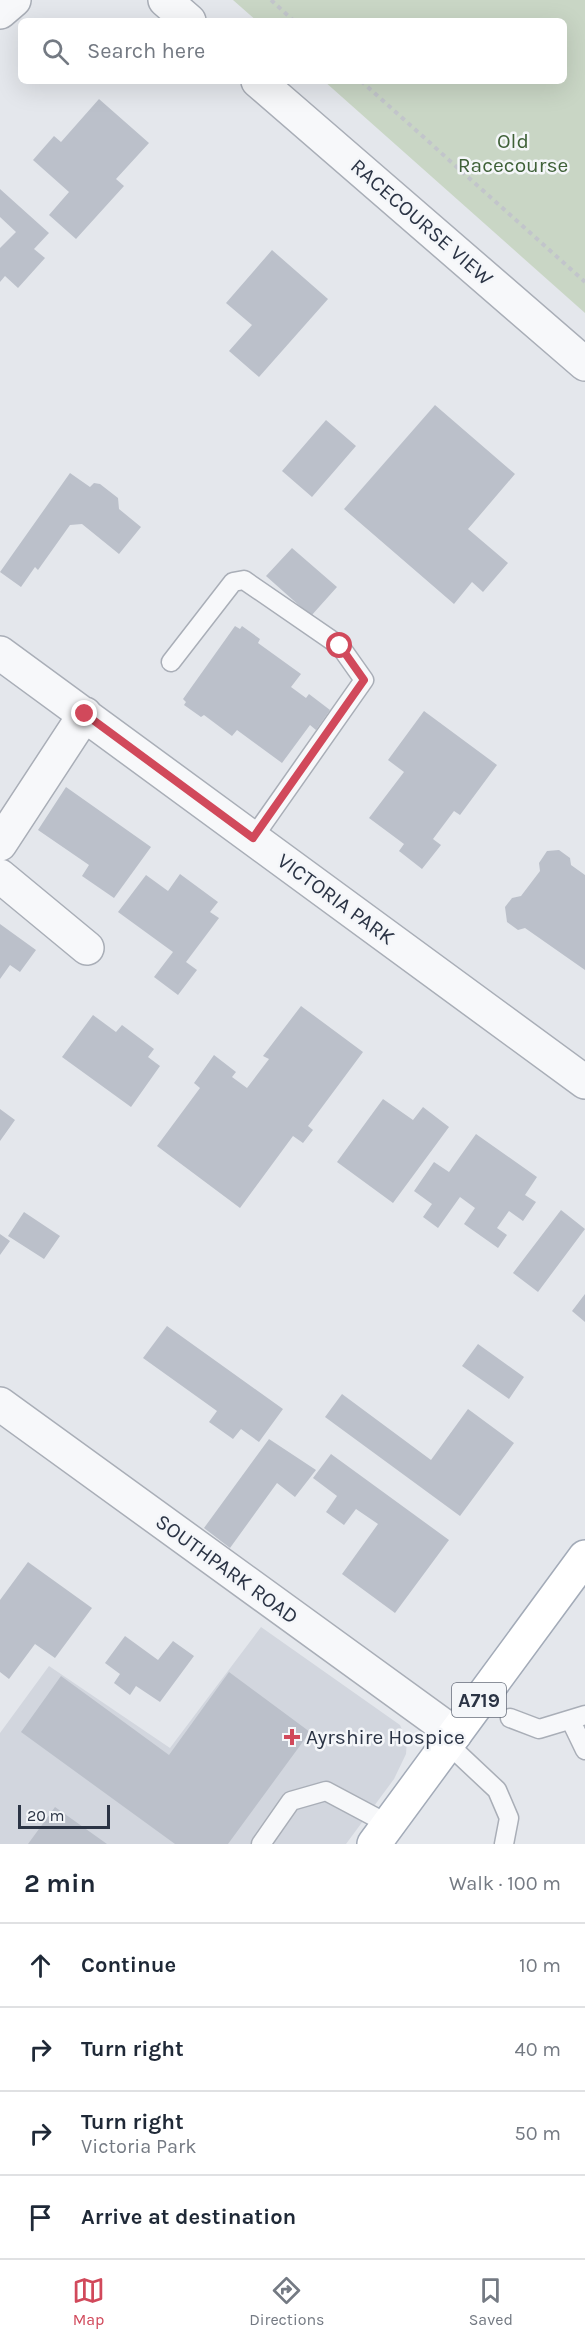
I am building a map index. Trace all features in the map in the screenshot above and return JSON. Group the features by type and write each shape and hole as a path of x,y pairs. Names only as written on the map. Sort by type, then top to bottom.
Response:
{"main road":[{"name":"A719","path":"381,1834 585,1557"}],"street":[{"path":"0,12 14,0"},
{"path":"165,0 186,18"},
{"name":"RACECOURSE VIEW","path":"261,84 585,364"},
{"name":"VICTORIA PARK","path":"0,653 585,1082"},
{"path":"0,844 85,714"},
{"path":"0,876 87,948"},
{"name":"SOUTHPARK ROAD","path":"0,1404 451,1739"}],"lane":[{"path":"171,662 234,582 244,580 340,646 364,680 253,838"},
{"path":"510,1718 539,1730 578,1718 585,1750"},
{"path":"451,1739 497,1790 509,1818 504,1844"},
{"path":"261,1844 291,1801 326,1791 381,1834"}],"path":[{"path":"271,0 291,18"},
{"path":"364,84 585,282"}],"shaded area":[{"name":"Ayrshire Hospice","path":"261,1627 400,1725 407,1741 406,1754 394,1779 346,1844 0,1844 0,1733 49,1666 170,1748"}],"green space":[{"name":"Old Racecourse","path":"233,0 585,0 585,313 327,84 567,84 567,18 254,18"}],"building":[{"path":"99,99 149,143 116,179 124,186 76,239 49,215 69,192 33,160 54,136 61,142"},
{"path":"0,189 49,233 34,249 45,258 18,288 5,276 0,282 0,248 16,232 0,217"},
{"path":"272,250 328,299 259,377 229,351 252,325 226,303"},
{"path":"435,405 515,474 468,529 508,563 483,592 472,582 454,604 344,509"},
{"path":"326,420 356,446 312,497 282,471"},
{"path":"70,473 90,487 94,483 100,484 118,498 119,509 141,527 119,554 82,524 70,525 38,570 35,567 21,587 0,572"},
{"path":"292,548 337,587 311,616 266,576"},
{"path":"235,626 240,629 242,626 260,639 258,643 301,674 291,687 306,698 309,694 330,710 316,730 310,725 282,763 237,730 232,736 204,715 201,717 184,705 186,702 183,699"},
{"path":"424,711 497,765 460,815 454,811 433,839 441,845 422,869 399,851 404,844 369,818 404,772 388,760"},
{"path":"66,787 151,847 114,898 82,876 89,865 38,830"},
{"path":"559,850 570,858 571,865 585,875 585,970 525,928 518,930 507,922 505,907 512,898 521,896 540,871 539,863 547,851"},
{"path":"180,874 218,902 210,912 219,918 186,962 197,970 178,995 154,977 173,952 118,912 146,875 168,891"},
{"path":"0,924 36,950 20,972 10,965 0,979"},
{"path":"301,1006 363,1052 308,1126 313,1130 303,1143 293,1136 240,1208 157,1146 200,1088 194,1083 214,1055 236,1072 232,1077 247,1088 269,1059 263,1056"},
{"path":"93,1015 116,1032 122,1025 154,1049 148,1057 160,1066 131,1107 62,1057"},
{"path":"383,1099 413,1120 423,1107 449,1127 393,1203 337,1162"},
{"path":"0,1109 15,1120 0,1141"},
{"path":"476,1134 537,1177 525,1195 536,1202 523,1221 509,1211 497,1228 507,1235 498,1248 464,1224 475,1208 460,1197 438,1228 423,1217 432,1204 414,1191 434,1162 449,1172"},
{"path":"561,1210 585,1229 538,1292 513,1273"},
{"path":"24,1212 60,1236 44,1259 8,1236"},
{"path":"0,1234 10,1241 0,1255"},
{"path":"585,1294 585,1322 572,1311"},
{"path":"167,1326 283,1409 259,1442 241,1429 233,1439 209,1422 217,1411 143,1358"},
{"path":"478,1344 524,1377 509,1399 462,1366"},
{"path":"342,1394 431,1460 468,1409 514,1443 460,1516 325,1417"},
{"path":"269,1439 316,1470 295,1497 277,1483 230,1548 204,1528"},
{"path":"331,1454 449,1540 395,1613 342,1574 378,1524 356,1509 344,1525 326,1512 337,1496 313,1478"},
{"path":"28,1562 92,1608 55,1658 35,1644 9,1679 0,1672 0,1600"},
{"path":"125,1636 158,1660 173,1641 194,1656 160,1702 136,1686 130,1695 114,1683 120,1674 105,1663"},
{"path":"229,1672 310,1732 228,1844 175,1844 21,1732 61,1676 169,1755"},
{"path":"55,1807 107,1844 28,1844"}],"place":[{"name":"Ayrshire Hospice","path":"292,1737"}],"route":[{"path":"85,714 253,838 364,680 340,646"}]}
